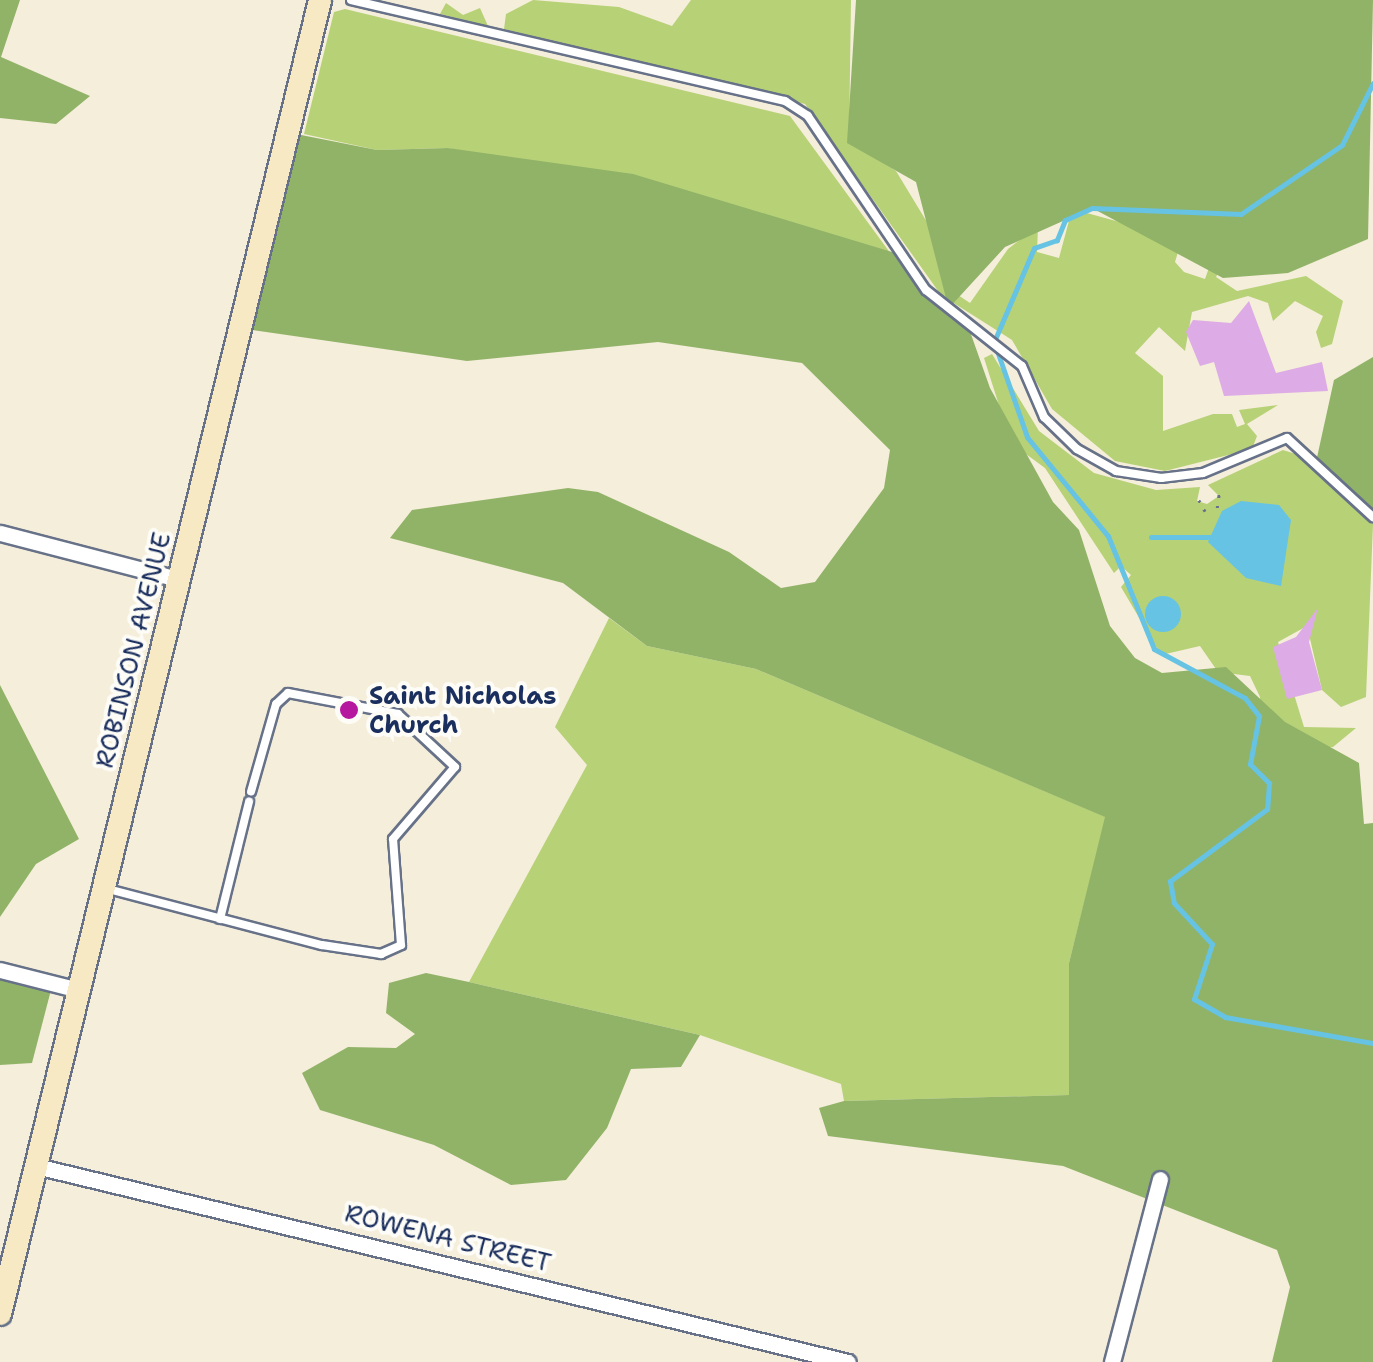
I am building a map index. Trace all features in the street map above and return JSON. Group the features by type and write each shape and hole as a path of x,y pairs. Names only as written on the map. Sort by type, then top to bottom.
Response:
{"main road":[{"name":"ROBINSON AVENUE","path":"0,1314 320,0"}],"street":[{"path":"0,534 178,579"},
{"path":"0,970 79,990"},
{"name":"ROWENA STREET","path":"36,1166 848,1362"},
{"path":"1112,1362 1160,1178"}],"lane":[{"path":"351,0 785,101 808,116 926,290 1022,366 1044,418 1116,471 1202,473 1286,438 1373,517"},
{"path":"104,888 220,919 381,954 401,945 393,840 455,767 398,714 288,693 276,704 251,792"},
{"path":"220,919 249,802"}],"path":[{"path":"1216,508 1219,494"},
{"path":"1199,500 1206,511"}],"green space":[{"path":"0,0 20,0 1,57 90,96 56,124 0,118"},
{"path":"533,0 619,7 672,26 691,0 851,0 849,140 896,171 936,237 955,293 970,303 1008,249 1038,226 1037,252 1059,258 1070,217 1083,212 1182,239 1175,262 1184,272 1205,279 1210,265 1222,265 1216,277 1237,291 1306,276 1343,301 1332,344 1321,348 1316,332 1323,316 1295,301 1273,321 1268,303 1248,296 1192,312 1185,351 1159,327 1135,353 1163,376 1163,431 1213,414 1232,414 1237,427 1245,424 1239,410 1278,405 1247,424 1257,436 1252,449 1165,471 1115,461 1052,409 1012,340 941,295 805,104 504,29 506,14"},
{"path":"856,0 1373,0 1368,239 1288,273 1223,278 1092,208 1005,247 949,308 967,323 990,388 1053,502 1079,530 1110,626 1135,658 1162,673 1226,667 1285,722 1359,763 1364,824 1373,823 1373,1362 1272,1362 1290,1287 1277,1250 1063,1166 828,1136 819,1108 844,1101 1069,1095 1069,963 1105,817 756,669 647,646 563,583 390,538 412,510 568,488 598,492 729,552 781,588 815,582 884,488 890,450 802,363 658,342 467,361 238,328 286,132 377,150 448,148 633,174 902,255 948,306 916,182 847,143"},
{"path":"446,3 463,15 480,8 488,26 440,14"},
{"path":"345,9 790,116 899,265 448,148 377,150 304,134 334,12"},
{"path":"992,354 1039,431 1094,473 1156,490 1200,487 1197,501 1207,504 1219,496 1208,485 1283,450 1302,456 1373,524 1366,697 1341,707 1322,690 1307,626 1278,642 1304,727 1356,728 1333,747 1259,754 1260,697 1250,676 1218,672 1200,646 1161,655 1121,587 1131,575 1121,566 1114,573 1045,468 1011,443 984,358"},
{"path":"1373,357 1373,517 1316,462 1334,380"},
{"path":"609,618 647,646 756,669 1106,817 1069,963 1069,1095 844,1101 841,1084 700,1035 469,982 587,765 555,727"},
{"path":"0,685 79,839 36,864 0,917"},
{"path":"426,973 700,1035 681,1067 631,1069 607,1128 566,1180 511,1185 434,1145 320,1110 302,1073 348,1047 396,1048 415,1034 386,1013 389,983"},
{"path":"0,978 51,990 32,1063 0,1065"}],"water":[{"path":"1241,501 1279,505 1291,520 1281,586 1246,578 1208,542 1222,511"},
{"path":"1163,596 1176,601 1181,614 1176,627 1163,632 1150,627 1145,614 1150,601"}],"building":[{"path":"1249,301 1276,373 1322,362 1328,391 1224,396 1214,362 1200,366 1186,332 1193,320 1231,323"},
{"path":"1318,608 1309,642 1322,690 1287,699 1273,647 1296,637"}],"waterway":[{"path":"1373,83 1342,145 1241,214 1092,208 1065,220 1057,240 1034,248 994,342 1027,437 1108,536 1154,649 1245,698 1259,716 1250,764 1269,783 1267,809 1170,881 1174,903 1212,944 1194,999 1225,1017 1373,1043"},
{"path":"1151,537 1210,537"}],"place":[{"name":"Saint Nicholas Church","path":"349,710"}]}
